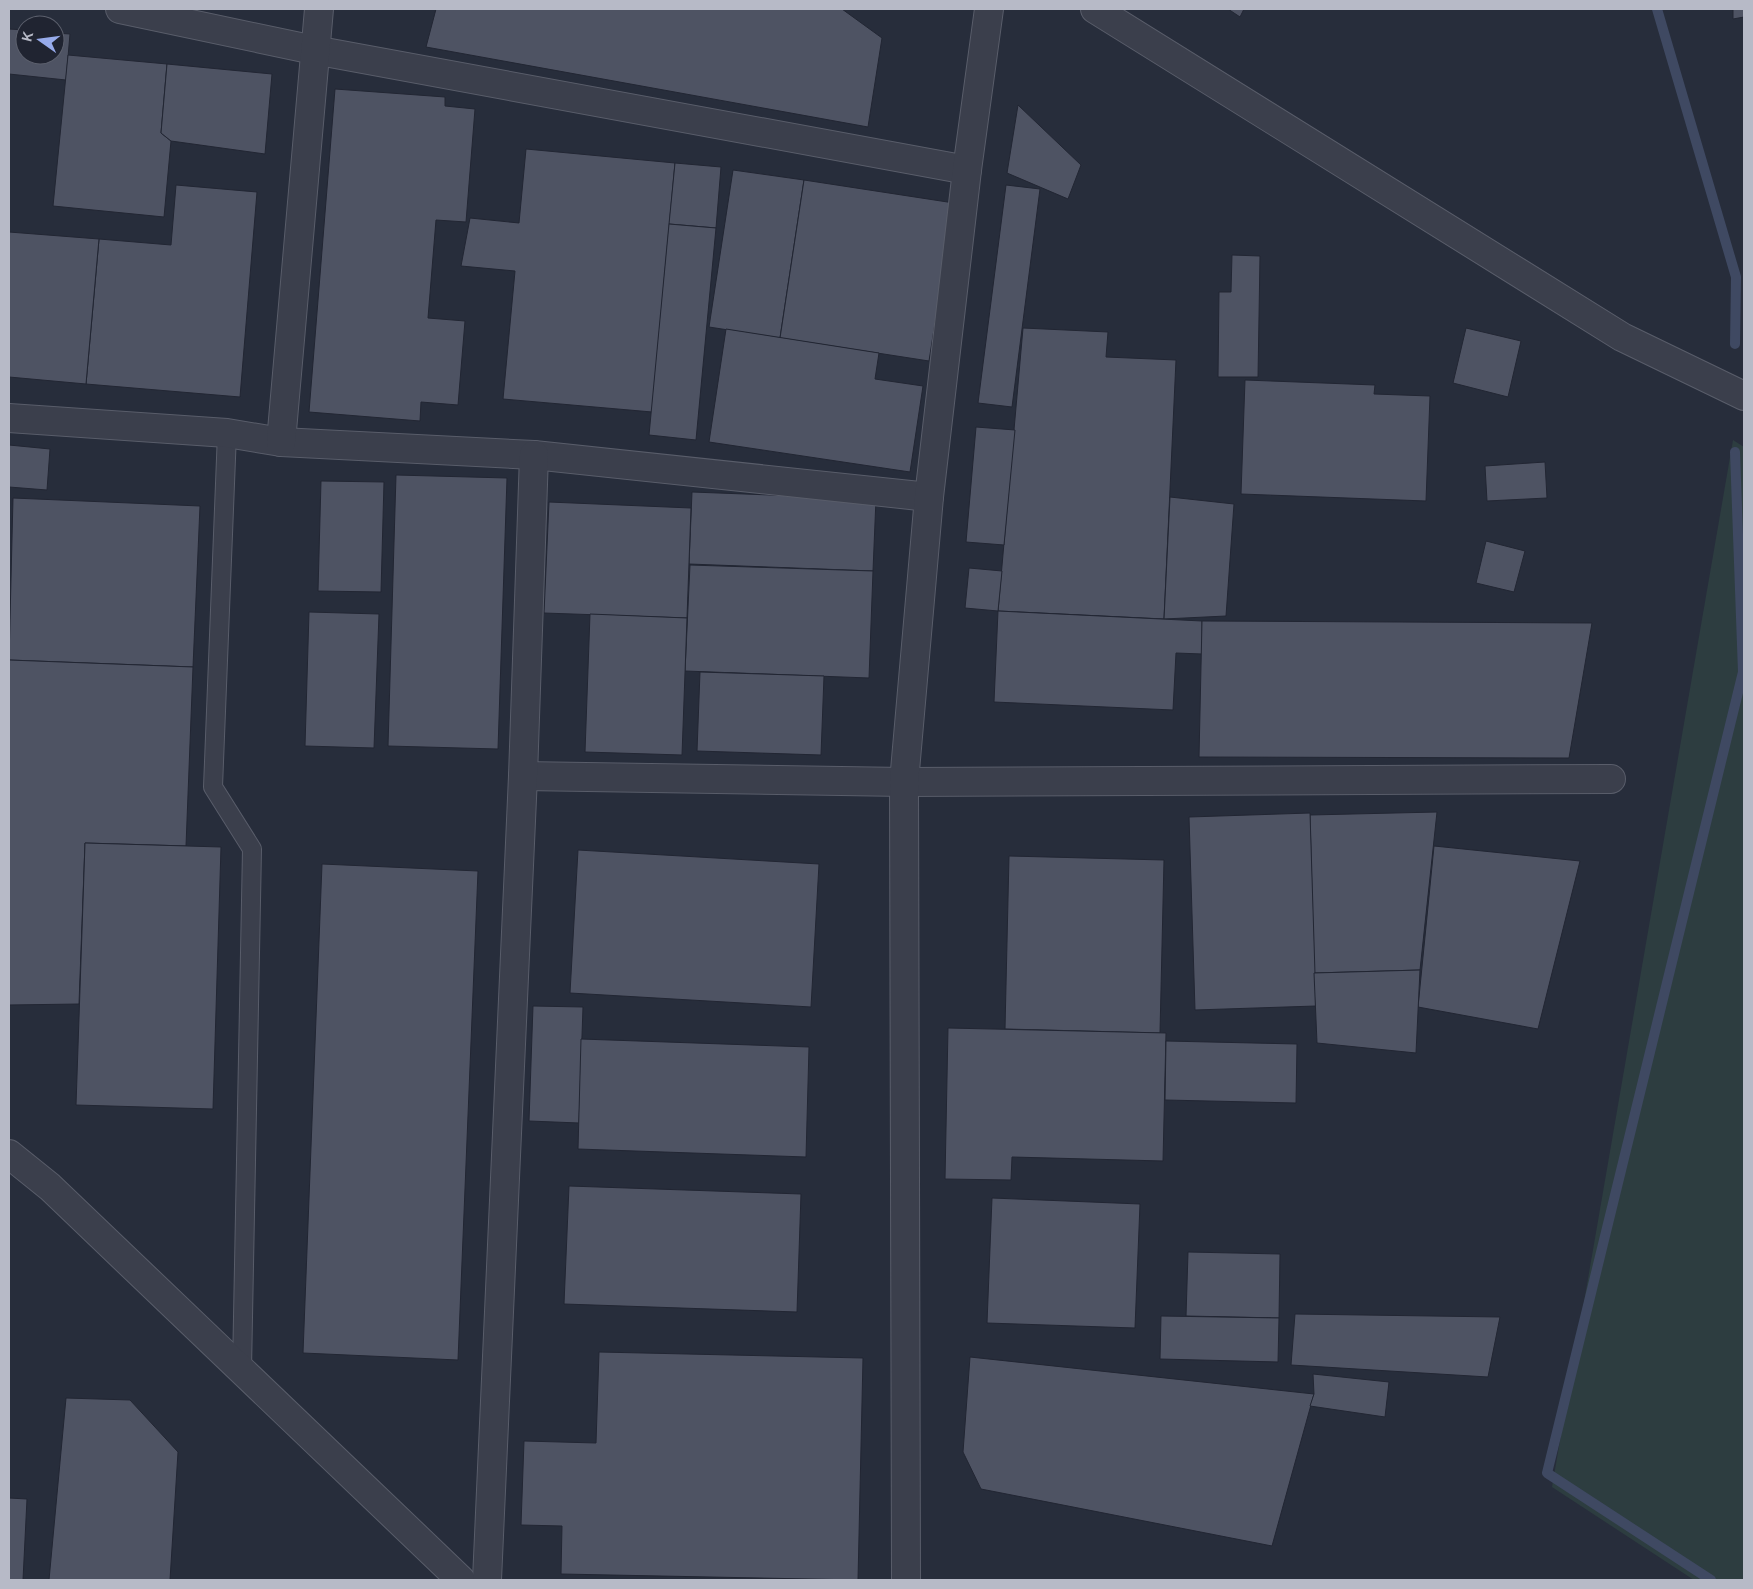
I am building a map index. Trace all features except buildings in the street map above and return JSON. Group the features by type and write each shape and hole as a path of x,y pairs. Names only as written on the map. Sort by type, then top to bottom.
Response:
{"street":[{"path":"120,9 314,50 967,170"},
{"path":"281,442 319,9"},
{"path":"906,1580 904,782 929,497 967,170 989,9"},
{"path":"1103,11 1622,337 1744,396"},
{"path":"9,418 226,433 281,442 534,454 929,497"},
{"path":"487,1580 523,776 534,454"},
{"path":"523,776 904,782 1611,780"},
{"path":"9,1154 50,1187 461,1580"}],"lane":[{"path":"226,433 213,787 252,848 242,1369"}],"shaded area":[{"path":"1733,440 1744,447 1744,1580 1694,1580 1552,1487"}],"waterway":[{"path":"1657,9 1736,277 1735,344"},
{"path":"1711,1580 1547,1473 1743,672 1735,452"}]}
